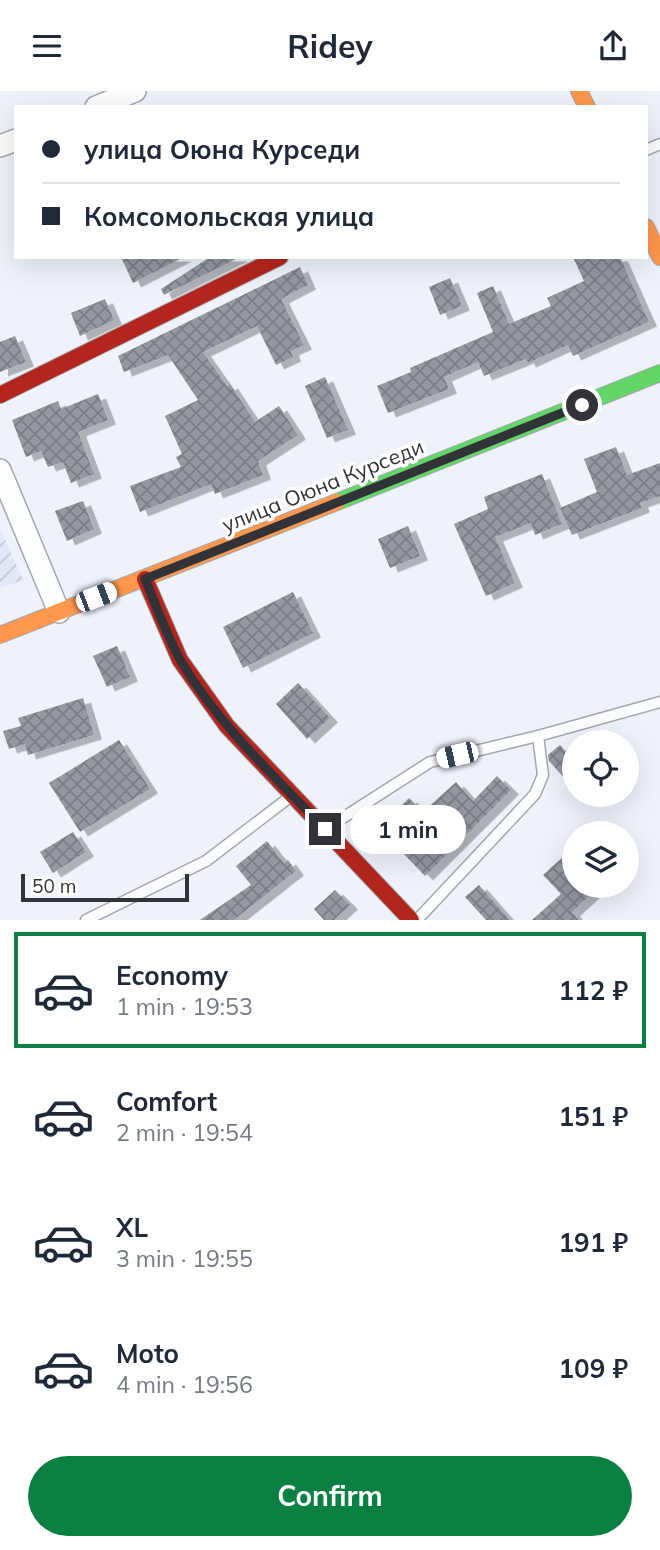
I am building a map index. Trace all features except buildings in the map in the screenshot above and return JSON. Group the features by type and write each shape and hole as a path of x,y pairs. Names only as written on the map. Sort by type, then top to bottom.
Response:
{"street":[{"path":"101,105 135,91"},
{"path":"648,231 660,257"},
{"path":"0,395 276,259"},
{"name":"улица Оюна Курседи","path":"0,635 660,373"},
{"path":"0,470 59,612"},
{"path":"145,579 169,637 195,683 227,726 411,920"}],"lane":[{"path":"325,829 430,762 538,736 660,702"},
{"path":"417,920 535,794 543,775 538,736"},
{"path":"86,920 206,861 293,795"}],"shaded area":[{"path":"0,529 23,580 0,588"}],"traffic: fast":[{"path":"337,502 660,373"}],"traffic: slow":[{"path":"579,91 586,105"},
{"path":"648,231 660,257"},
{"path":"0,635 337,502"}],"traffic: jam":[{"path":"0,395 276,259"},
{"path":"145,579 180,660 227,726 411,920"}],"route":[{"path":"325,829 211,706 180,660 145,579 582,405"}]}
